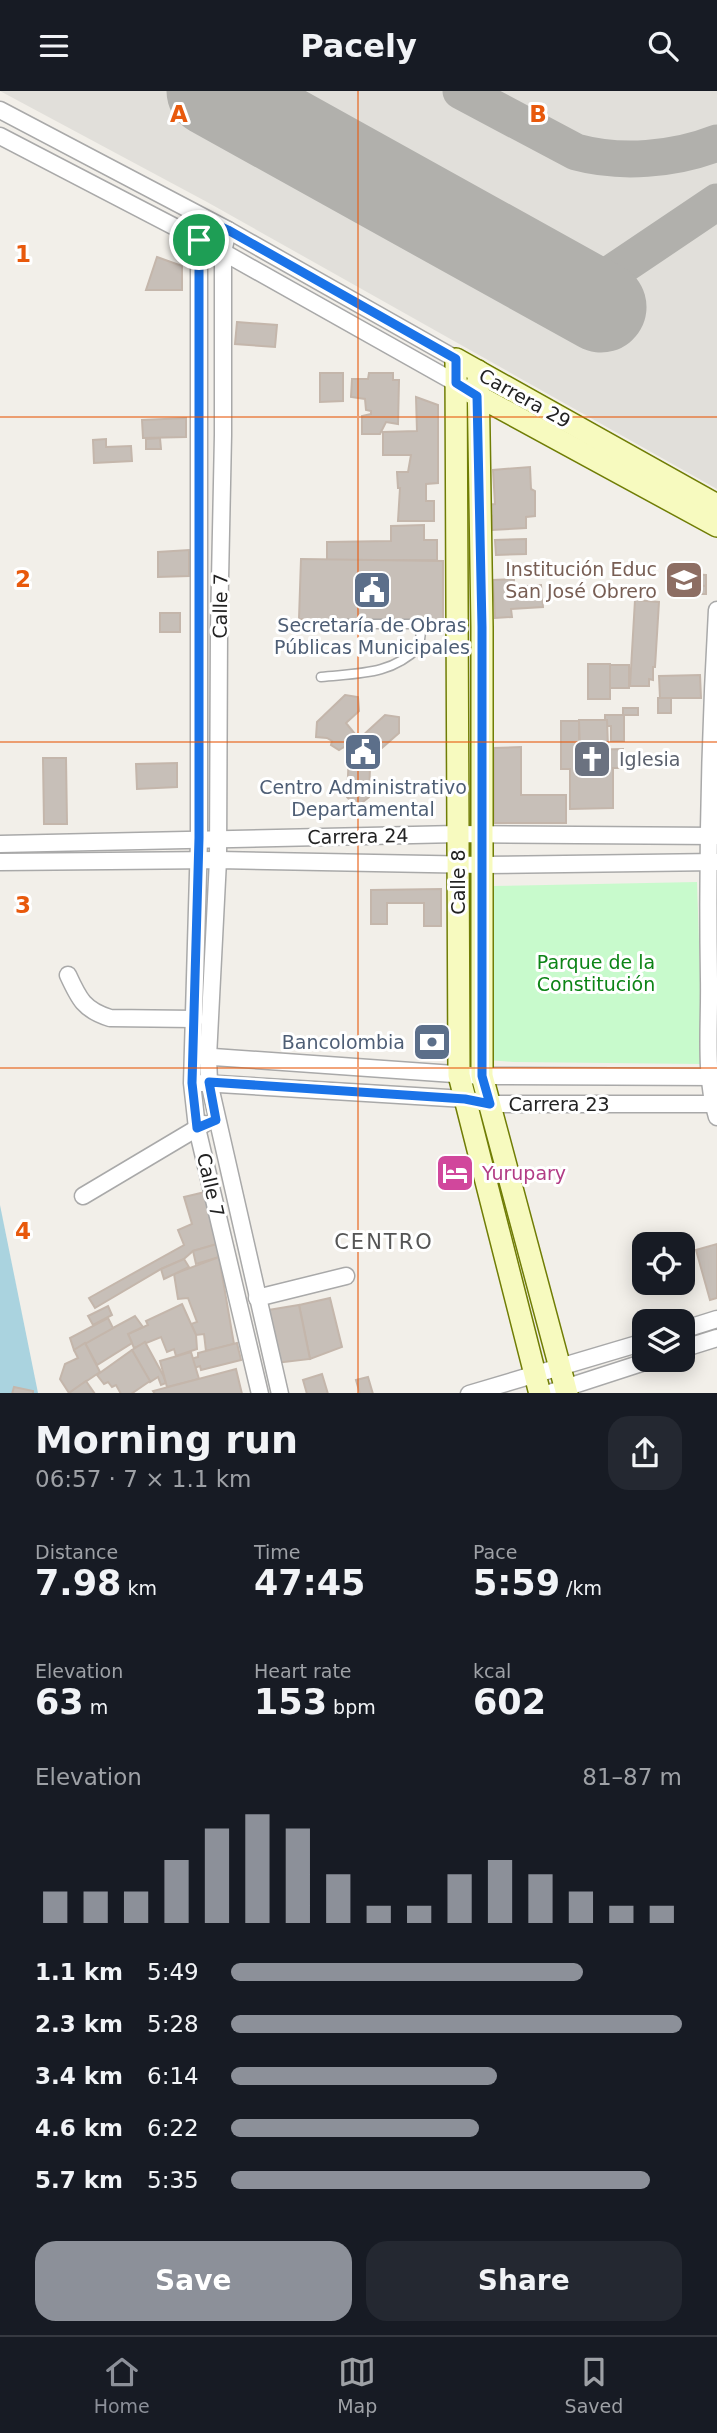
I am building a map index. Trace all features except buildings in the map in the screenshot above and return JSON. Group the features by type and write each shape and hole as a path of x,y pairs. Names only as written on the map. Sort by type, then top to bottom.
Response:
{"main road":[{"name":"Carrera 29","path":"456,359 717,505"},
{"name":"Calle 8","path":"456,359 459,1075 537,1384"},
{"name":"Calle 8","path":"478,371 482,627 482,1076 560,1367 559,1392"},
{"name":"Carrera 29","path":"456,383 717,526"}],"street":[{"name":"Carrera 29","path":"0,110 228,230 456,359"},
{"name":"Carrera 29","path":"0,136 223,252 456,383"},
{"name":"Calle 7","path":"200,1056 195,1019 199,838 199,240 202,218"},
{"name":"Calle 7","path":"228,230 223,252 218,860 200,1056 197,1128 260,1393"},
{"path":"200,433 223,435"},
{"path":"716,1108 712,862 717,610"},
{"path":"457,628 482,627"},
{"path":"200,628 219,628"},
{"name":"Carrera 24","path":"0,844 458,834 713,836"},
{"name":"Carrera 24","path":"0,862 218,860 482,865 712,862"},
{"path":"68,975 78,997 92,1012 100,1015 110,1018 195,1019"},
{"name":"Carrera 23","path":"200,1056 482,1076 714,1077"},
{"name":"Calle 7","path":"200,1082 216,1120 280,1393"},
{"name":"Carrera 23","path":"200,1082 465,1099 490,1104 716,1108"},
{"path":"83,1196 197,1128 216,1120"},
{"path":"257,1298 346,1276"},
{"path":"695,1326 717,1319"},
{"path":"246,1332 264,1328"},
{"path":"695,1345 717,1338"},
{"path":"476,1393 537,1384 560,1367 632,1346"},
{"path":"559,1392 632,1367"}],"lane":[{"path":"333,624 422,624 457,628"},
{"path":"321,677 383,670 395,666 419,647 422,624"}],"shaded area":[{"path":"0,91 717,91 717,489 207,202"}],"green space":[{"name":"Parque de la Constitución","path":"697,882 703,1064 488,1060 491,886"}],"water":[{"path":"0,1205 38,1393 0,1393"}],"taxiway":[{"path":"461,91 576,152 593,156 647,158 683,153 717,143"},
{"path":"579,295 717,202"}],"runway":[{"path":"212,91 601,307"}],"place":[{"name":"Institución Educ San José Obrero","path":"684,580"},
{"name":"Secretaría de Obras Públicas Municipales","path":"372,590"},
{"name":"Centro Administrativo Departamental","path":"363,752"},
{"name":"Iglesia","path":"592,759"},
{"name":"Bancolombia","path":"432,1042"},
{"name":"Yurupary","path":"455,1173"}],"district":[{"name":"CENTRO","path":"384,1242"}],"route":[{"path":"202,218 228,230 456,359 456,383 477,396 482,627 482,1076 490,1104 465,1099 209,1082 216,1120 197,1128 192,1083 199,838 199,240 202,218"}]}
